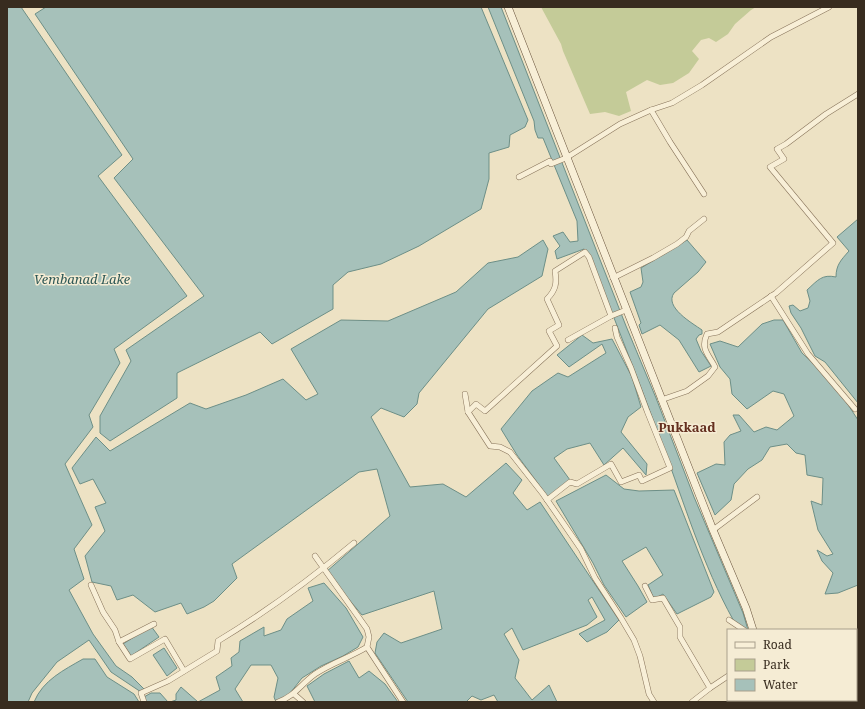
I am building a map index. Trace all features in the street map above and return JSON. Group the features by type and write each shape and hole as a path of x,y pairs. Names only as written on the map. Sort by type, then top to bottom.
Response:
{"street":[{"path":"508,7 613,278 713,530 746,608 753,629"},
{"path":"519,177 550,161 551,164 566,158 620,124 650,110 672,103 702,85 771,37 829,7"},
{"path":"661,400 687,391 708,376 716,368 703,347 703,341 707,334 718,332 771,296 833,243 770,167 784,159 777,149 826,114 858,94"},
{"path":"650,110 704,194"},
{"path":"613,278 677,244 686,237 689,231 704,220"},
{"path":"468,412 476,404 485,411 557,346 549,331 558,325 547,299 554,293 556,283 554,271 585,252 589,257 612,316"},
{"path":"771,296 808,354 855,409"},
{"path":"568,340 626,310"},
{"path":"547,500 570,482 577,484 611,464 621,482 639,476 642,481 670,468 615,328"},
{"path":"465,394 468,412 490,446 500,447 510,452 547,500 581,549 595,578 634,640 640,656 649,694 654,702"},
{"path":"713,530 757,497"},
{"path":"144,702 141,693 168,681 217,651 218,641 256,618 354,543"},
{"path":"315,556 367,629 369,637 367,647 402,702"},
{"path":"91,585 103,612 115,630 119,642 130,659 164,639 184,671"},
{"path":"645,586 652,600 663,598 680,627 680,637 710,688"},
{"path":"729,620 742,629"},
{"path":"119,642 154,624"},
{"path":"278,702 294,694 316,674 367,647"},
{"path":"692,702 699,700 710,688 727,677"},
{"path":"294,694 303,702"}],"green space":[{"path":"541,7 756,7 735,24 728,34 716,42 709,38 701,40 692,51 699,59 689,73 673,83 660,85 647,80 626,92 631,111 619,116 605,112 590,114 561,44"},
{"path":"858,655 858,702 857,701"}],"water":[{"name":"Vembanad Lake","path":"7,7 21,7 122,155 98,176 187,296 114,349 120,363 89,415 93,427 65,464 92,525 74,549 84,579 69,590 93,634 116,666 132,677 144,689 141,692 111,672 89,640 57,662 32,693 28,702 7,702"},
{"path":"46,7 481,7 528,120 525,127 510,135 509,147 489,153 489,179 481,209 419,246 381,264 348,272 333,285 333,309 272,344 260,332 177,373 177,398 110,441 100,433 100,416 131,361 126,350 204,296 114,178 133,159 35,14"},
{"path":"488,7 501,7 694,497 743,613 748,629 738,629 708,567 589,253 584,249 557,259 555,251 560,246 553,236 563,232 570,242 578,241 577,221 543,138 538,138 534,121"},
{"path":"858,219 858,403 825,362 815,356 801,328 791,313 789,306 793,305 800,311 808,308 810,301 807,290 824,277 836,277 837,269 840,263 849,251 837,237"},
{"path":"543,240 548,249 542,276 488,309 419,393 417,404 404,417 381,408 371,417 410,487 443,484 466,497 506,463 522,480 513,493 527,510 540,502 619,620 607,632 587,642 579,634 605,620 592,597 588,600 597,617 587,625 523,650 512,628 504,634 519,660 515,678 532,700 549,685 557,702 498,702 494,695 481,700 472,696 466,702 408,702 375,653 377,642 384,633 401,643 442,629 434,591 362,615 326,572 390,516 377,469 359,472 232,564 237,578 214,601 187,614 181,603 155,612 133,595 117,600 111,586 92,582 85,556 105,531 95,507 106,503 93,479 80,484 72,468 96,437 110,451 190,403 206,409 246,395 283,379 306,400 318,394 291,349 341,320 388,321 456,292 488,263 518,257"},
{"path":"687,240 706,262 698,272 674,293 672,298 673,304 680,314 702,330 702,334 696,339 701,351 711,366 699,372 679,340 660,325 642,334 639,325 641,323 630,292 641,287 643,282 641,268"},
{"path":"774,320 783,320 802,353 817,367 843,397 858,420 858,585 838,593 825,594 833,573 822,561 817,550 827,556 833,554 818,530 811,501 822,505 823,478 807,475 805,455 796,453 787,444 770,447 762,460 748,469 734,484 731,500 715,515 697,473 716,464 725,465 724,442 730,435 741,431 733,415 739,415 754,432 766,427 777,430 794,416 784,394 773,391 747,409 732,394 730,379 720,367 710,344 720,341 738,347 762,324"},
{"path":"582,335 593,343 612,339 632,377 641,407 628,417 621,432 647,464 646,475 623,448 604,465 590,443 567,449 554,458 570,480 548,497 517,455 501,429 532,391 558,373 568,377 606,353 602,344 569,367 557,355"},
{"path":"606,475 624,489 639,491 674,490 714,592 711,597 677,614 663,594 654,599 648,585 663,575 646,547 622,561 647,602 626,617 604,585 593,563 556,501"},
{"path":"324,583 346,608 363,637 358,647 321,666 302,678 287,697 276,702 274,697 278,678 271,665 251,665 235,689 243,702 198,702 220,690 216,677 232,666 231,658 239,652 240,641 264,627 264,636 281,630 287,619 313,601 308,588"},
{"path":"151,626 159,637 131,656 123,644"},
{"path":"164,648 177,668 167,676 153,655"},
{"path":"83,659 95,659 107,677 134,694 139,702 34,702 38,694 48,682"},
{"path":"349,661 359,678 369,671 385,684 398,702 315,702 307,686 324,674"},
{"path":"181,687 198,702 170,702 176,700 176,694"},
{"path":"151,693 160,693 168,702 146,702 144,697"}],"district":[{"name":"Pukkaad","path":"687,427"}]}
